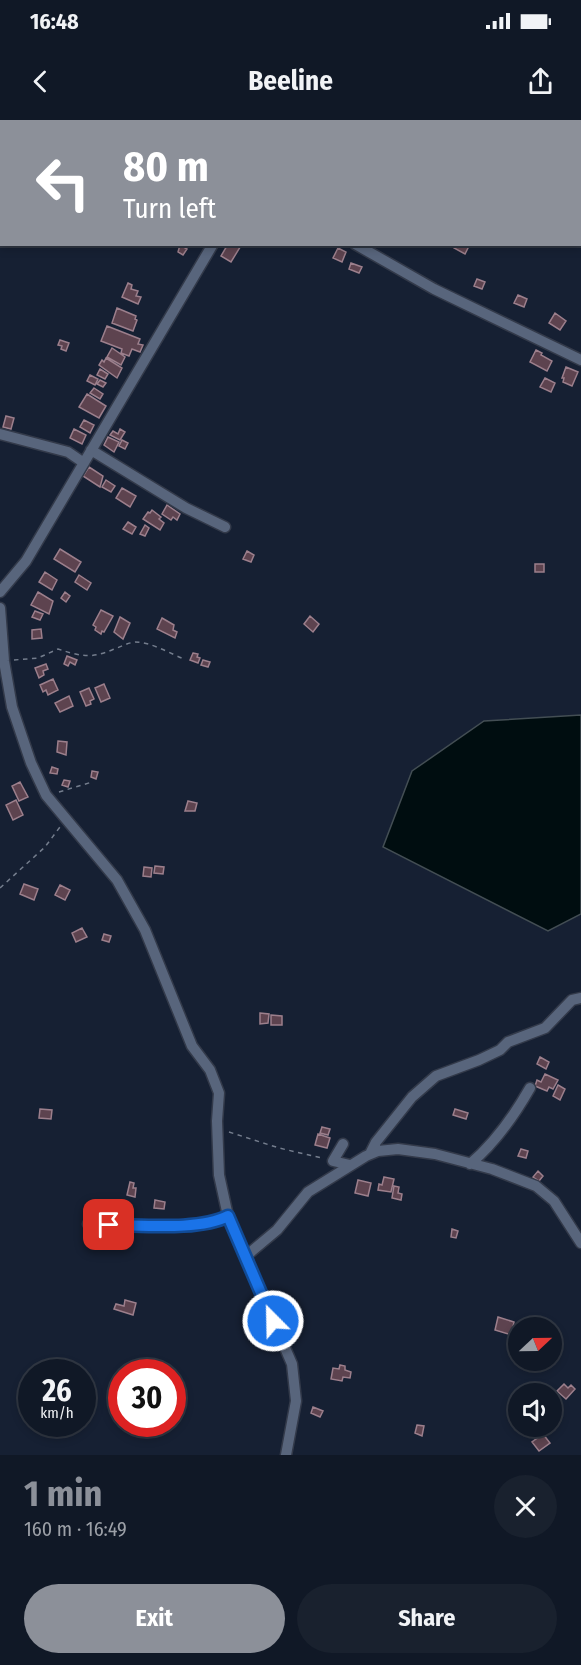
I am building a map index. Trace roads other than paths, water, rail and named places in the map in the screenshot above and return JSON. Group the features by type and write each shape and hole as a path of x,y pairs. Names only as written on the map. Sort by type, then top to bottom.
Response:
{"street":[{"path":"0,592 26,561 212,246"},
{"path":"359,246 434,289 581,360"},
{"path":"0,434 68,452 84,463"},
{"path":"91,450 186,508 225,527"},
{"path":"0,608 4,660 12,707 31,763 46,795 117,880 145,930 192,1046 210,1070 219,1093 217,1121 219,1175 228,1216 292,1364 296,1401 286,1455"},
{"path":"370,1154 376,1142 412,1097 436,1076 479,1060 500,1050 508,1042 545,1028 572,1000 581,998"},
{"path":"470,1164 499,1136 530,1088"},
{"path":"343,1144 333,1161 350,1166"},
{"path":"246,1256 277,1230 308,1192 370,1154 398,1149 435,1154 492,1169 536,1186 554,1201 581,1243"},
{"path":"88,1224 172,1226 218,1221 228,1216"}]}
